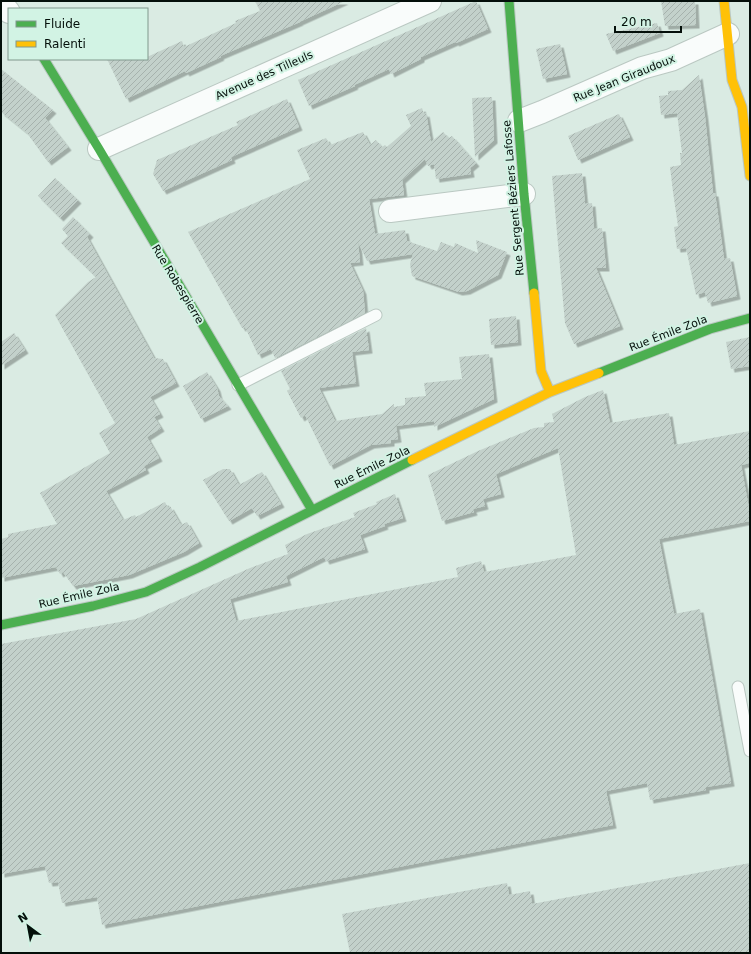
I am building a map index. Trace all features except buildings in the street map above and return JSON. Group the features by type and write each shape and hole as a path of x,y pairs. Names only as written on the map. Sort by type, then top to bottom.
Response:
{"street":[{"name":"Avenue des Tilleuls","path":"99,149 430,1"},
{"name":"Rue Sergent Béziers Lafosse","path":"509,1 524,194 542,371 550,392"},
{"path":"724,1 732,80 742,107 750,176"},
{"path":"1,2 8,11"},
{"name":"Rue Jean Giraudoux","path":"519,121 642,68 671,60 728,34"},
{"name":"Rue Robespierre","path":"45,60 99,149 312,510"},
{"path":"390,211 524,194"},
{"name":"Rue Émile Zola","path":"1,625 93,606 146,592 200,567 550,392 710,329 750,318"}],"lane":[{"path":"238,384 376,315"},
{"path":"738,688 750,751"}],"traffic: fast":[{"path":"509,1 524,194 534,293"},
{"path":"45,60 99,149 312,510"},
{"path":"599,373 710,329 750,318"},
{"path":"1,625 93,606 146,592 200,567 412,460"}],"traffic: slow":[{"path":"724,1 732,80 742,107 750,176"},
{"path":"534,293 541,371 550,392"},
{"path":"412,460 550,392 599,373"}]}
